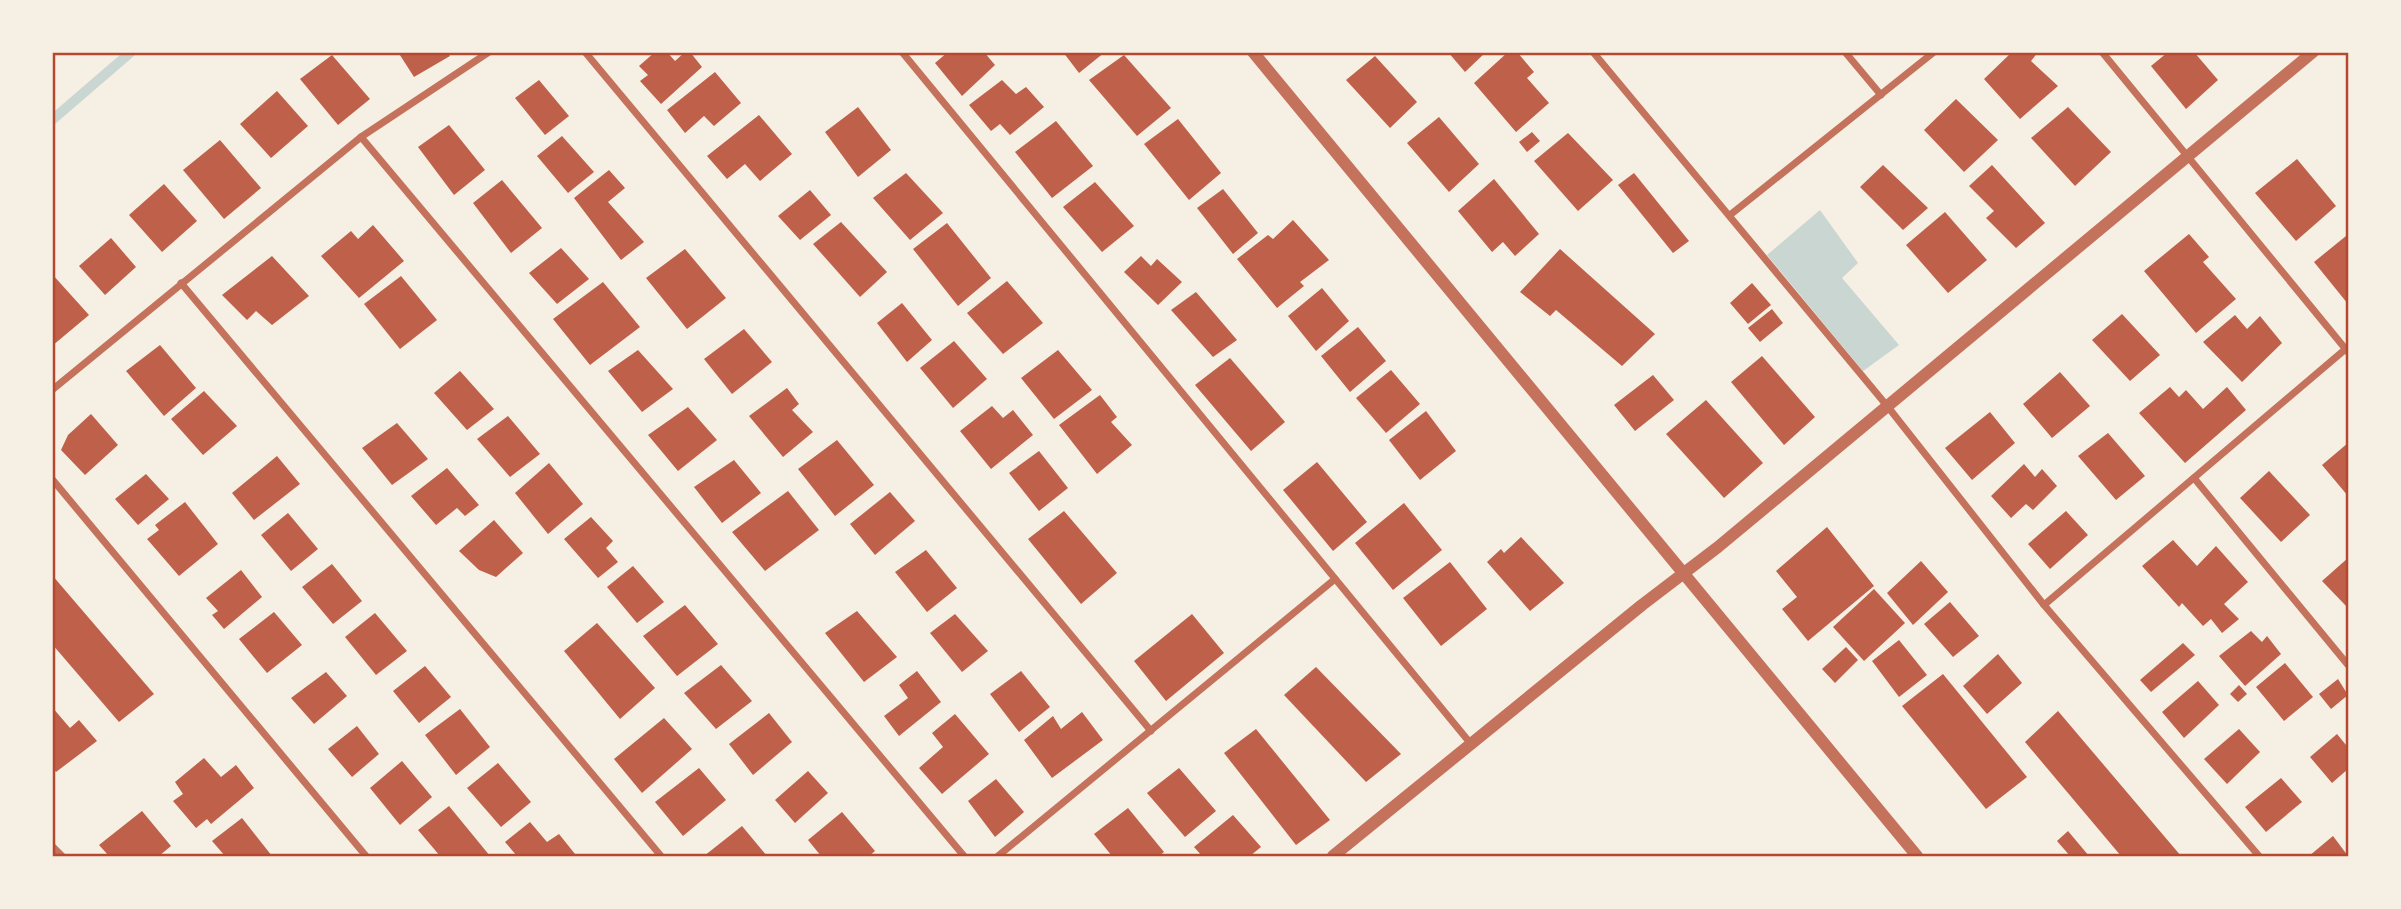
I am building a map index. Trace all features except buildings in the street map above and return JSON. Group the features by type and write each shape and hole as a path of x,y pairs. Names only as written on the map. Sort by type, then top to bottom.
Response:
{"street":[{"path":"52,390 361,137 489,52"},
{"path":"585,52 1151,731"},
{"path":"902,52 1471,744"},
{"path":"1253,52 1917,856"},
{"path":"1592,52 1888,407 2044,605 2259,856"},
{"path":"1845,52 1881,95"},
{"path":"1730,215 1934,52"},
{"path":"2044,605 2348,349 2102,52"},
{"path":"1334,856 1888,407 2313,52"},
{"path":"361,137 964,856"},
{"path":"181,283 661,856"},
{"path":"2194,478 2348,665"},
{"path":"52,479 366,856"},
{"path":"998,856 1335,579"},
{"path":"52,846 62,856"}],"shaded area":[{"path":"1820,210 1858,263 1842,278 1899,345 1863,371 1767,255"}],"waterway":[{"path":"52,120 131,52"}]}
